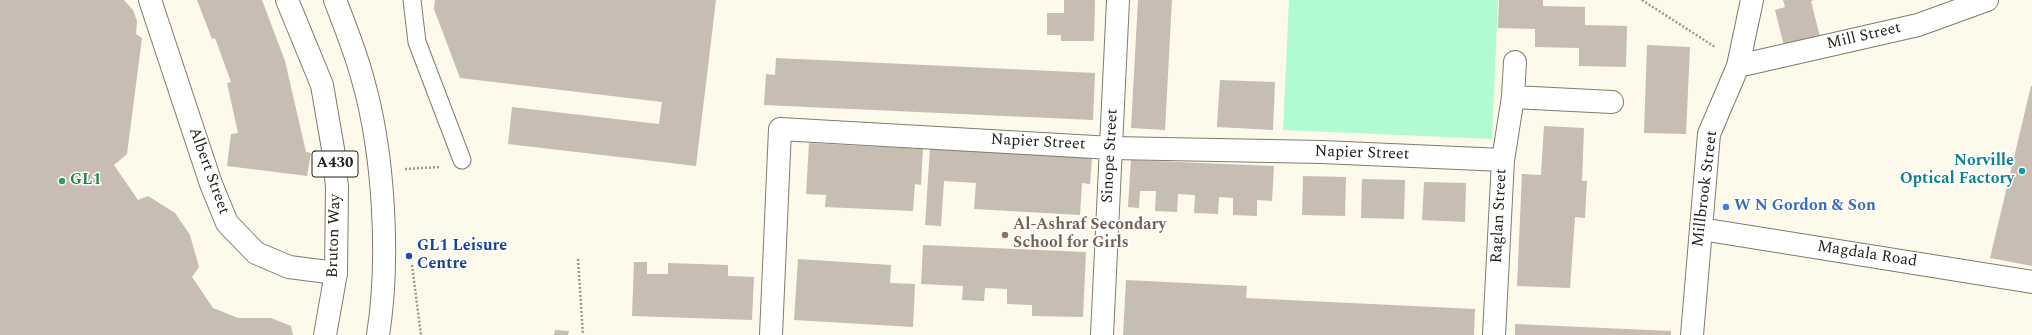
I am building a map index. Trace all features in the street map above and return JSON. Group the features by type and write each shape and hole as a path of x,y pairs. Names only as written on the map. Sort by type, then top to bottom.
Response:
{"street":[{"name":"Albert Street","path":"150,0 211,184 227,223 256,253 289,268 336,273"},
{"name":"Bruton Way","path":"287,0 322,85 332,142 337,187 336,273 325,335"},
{"name":"A430","path":"335,0 364,80 375,137 382,199 384,238 381,316 378,335"},
{"name":"Sinope Street","path":"1102,335 1118,0"},
{"name":"Millbrook Street","path":"1692,335 1709,134 1738,66 1752,0"},
{"name":"Mill Street","path":"1738,66 1918,25 1987,0"},
{"name":"Raglan Street","path":"1494,335 1503,160 1513,97 1515,62"},
{"path":"1513,97 1612,102"},
{"name":"Napier Street","path":"771,335 780,129 1112,148 1322,152 1503,160"},
{"name":"Magdala Road","path":"1701,229 2032,282"}],"lane":[{"path":"412,0 417,42 462,160"}],"path":[{"path":"1642,0 1709,42 1738,66"},
{"path":"404,170 438,167 462,160"},
{"path":"578,259 583,335"}],"green space":[{"path":"1289,0 1498,0 1492,139 1283,130"}],"building":[{"name":"GL1","path":"0,0 124,0 133,10 137,21 136,34 142,38 127,154 114,165 138,200 148,196 175,213 190,235 199,267 192,277 213,308 238,318 271,318 291,326 293,335 0,335"},
{"path":"197,0 262,0 285,61 306,152 311,153 307,176 227,166 231,134 238,133 227,83 231,82 215,38 212,39"},
{"path":"435,0 716,0 696,166 508,144 512,107 659,124 662,102 460,78 434,9"},
{"path":"1064,0 1095,0 1094,41 1061,41 1061,35 1047,35 1047,13 1064,13"},
{"path":"1138,0 1172,0 1165,130 1131,128"},
{"path":"1499,0 1543,0 1543,6 1585,7 1585,25 1627,26 1626,67 1579,66 1579,48 1535,47 1535,29 1498,28"},
{"path":"1783,0 1814,0 1811,1 1820,37 1784,46 1775,10 1785,7"},
{"path":"1647,45 1690,47 1686,134 1644,133"},
{"path":"776,58 1095,73 1093,120 764,105 766,74 775,75"},
{"path":"1220,80 1275,82 1273,130 1217,127"},
{"name":"Norville Optical Factory","path":"2032,86 2032,266 1990,258"},
{"path":"1544,126 1584,128 1582,181 1587,181 1585,218 1575,217 1570,288 1517,286 1522,174 1541,175"},
{"path":"809,143 923,149 921,185 915,184 913,211 825,207 826,195 806,194"},
{"path":"930,148 1092,158 1090,184 1082,183 1080,215 974,209 976,183 944,181 941,226 925,225"},
{"path":"1131,160 1274,166 1272,201 1257,200 1257,216 1233,215 1233,198 1219,197 1218,214 1194,213 1195,195 1178,194 1177,212 1155,211 1156,191 1140,191 1139,208 1128,207"},
{"path":"1303,176 1346,177 1345,216 1302,215"},
{"path":"1362,179 1405,180 1404,219 1361,218"},
{"path":"1424,182 1466,183 1465,222 1422,220"},
{"path":"923,245 1086,252 1083,317 1032,316 1032,305 1007,304 1007,289 985,288 984,301 962,300 963,286 921,284"},
{"path":"798,259 891,265 890,283 915,284 913,327 794,320"},
{"path":"634,262 647,262 647,274 668,274 668,263 728,265 728,276 754,277 752,320 632,316"},
{"path":"1126,280 1247,286 1246,298 1475,309 1474,335 1123,335"},
{"path":"1515,324 1671,331 1671,335 1515,335"},
{"path":"555,330 569,331 568,335 554,335"}],"place":[{"name":"Norville Optical Factory","path":"2022,171"},
{"name":"GL1","path":"62,181"},
{"name":"W N Gordon & Son","path":"1726,207"},
{"name":"Al-Ashraf Secondary School for Girls","path":"1005,235"},
{"name":"GL1 Leisure Centre","path":"409,256"}]}
